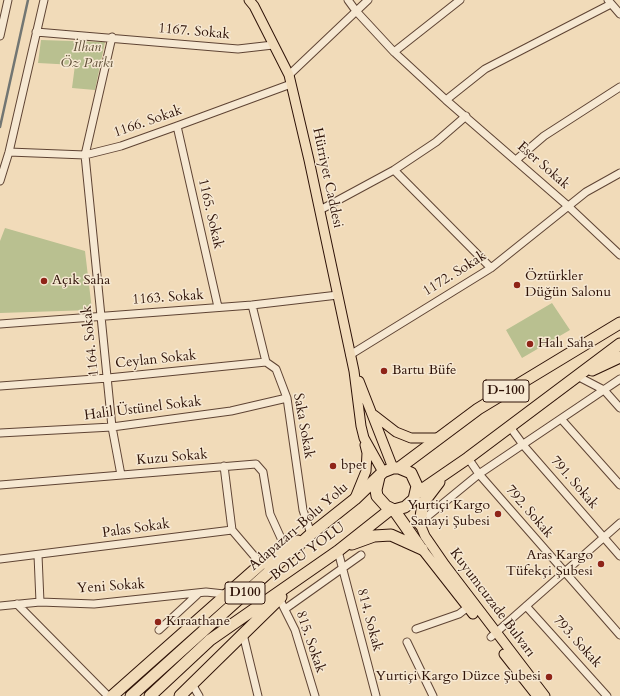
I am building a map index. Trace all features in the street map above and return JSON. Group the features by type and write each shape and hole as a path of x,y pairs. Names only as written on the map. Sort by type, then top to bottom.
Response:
{"highway":[{"path":"536,372 620,316"},
{"name":"Adapazarı-Bolu Yolu","path":"131,696 311,534 388,471 439,438 478,409 536,372 620,323"},
{"path":"420,524 410,504 417,493 468,458 620,344"},
{"path":"577,376 620,357"},
{"path":"417,493 415,479 411,473 388,471 376,490 377,496 381,502 393,509 422,549"},
{"path":"420,524 423,503 445,474"},
{"name":"D100","path":"393,509 410,504"},
{"name":"BOLU YOLU","path":"150,696 210,640 340,549 393,509"},
{"path":"112,696 224,594 285,547 311,534"},
{"path":"340,549 374,536 391,536 422,549"},
{"path":"180,696 304,574"}],"main road":[{"name":"Hürriyet Caddesi","path":"249,0 290,80 320,210 354,371 364,438 388,471"},
{"name":"Hürriyet Caddesi","path":"354,371 372,413 388,471"},
{"path":"372,413 396,432 411,438 439,438"},
{"path":"355,499 366,471 367,453 361,426"},
{"name":"Kuyumcuzade Bulvarı","path":"420,524 425,536 471,605"},
{"name":"Kuyumcuzade Bulvarı","path":"422,549 471,605 537,696"},
{"name":"Kuyumcuzade Bulvarı","path":"494,635 545,696"}],"street":[{"path":"0,36 8,0"},
{"path":"0,180 9,152 44,0"},
{"name":"Eser Sokak","path":"348,0 356,11 394,52 446,100 568,206 620,255"},
{"path":"290,80 368,0"},
{"path":"394,52 460,0"},
{"path":"446,100 484,69 609,2 620,14"},
{"name":"1167. Sokak","path":"36,32 112,37 238,49 273,45"},
{"path":"85,155 112,37"},
{"name":"1166. Sokak","path":"9,152 85,155 121,146 177,126 290,80"},
{"path":"516,160 544,136 620,87"},
{"path":"320,210 394,170 436,142 466,116"},
{"name":"1165. Sokak","path":"177,126 218,307"},
{"name":"1164. Sokak","path":"85,155 112,427 121,475"},
{"path":"394,170 491,268"},
{"name":"1172. Sokak","path":"350,355 491,268 586,192 620,173"},
{"name":"1163. Sokak","path":"0,324 218,307 338,295"},
{"name":"Saka Sokak","path":"252,304 266,362 276,369 286,398 302,510 311,534"},
{"name":"Ceylan Sokak","path":"0,386 108,378 266,362"},
{"path":"577,376 604,390 620,408"},
{"path":"429,515 479,474 524,446 620,379"},
{"name":"Halil Üstünel Sokak","path":"0,433 112,427 231,411 286,398"},
{"path":"562,420 620,485"},
{"name":"791. Sokak","path":"510,427 524,446 620,556"},
{"name":"792. Sokak","path":"468,458 479,474 620,635"},
{"name":"Kuzu Sokak","path":"0,484 256,464 263,472 270,514 285,547"},
{"path":"224,466 232,530 261,564"},
{"path":"494,635 620,523"},
{"name":"Palas Sokak","path":"0,559 232,530"},
{"name":"814. Sokak","path":"340,549 342,568 376,696"},
{"path":"38,555 40,602"},
{"path":"285,609 361,555"},
{"path":"159,630 199,593"},
{"name":"Yeni Sokak","path":"0,606 40,602 94,604 199,593 224,594"},
{"name":"815. Sokak","path":"279,598 295,630 315,696"},
{"path":"17,604 108,696"},
{"path":"416,629 459,614 471,605"},
{"name":"793. Sokak","path":"526,606 607,696"},
{"path":"243,634 258,696"},
{"path":"407,642 433,696"},
{"path":"192,684 198,696"}],"green space":[{"name":"İlhan Öz Parkı","path":"41,40 105,42 95,90 72,88 75,65 38,63"},
{"name":"Açık Saha","path":"5,228 85,251 92,310 0,313 0,241"},
{"name":"Halı Saha","path":"552,303 570,330 522,358 506,330"}],"waterway":[{"path":"0,127 28,0"}],"place":[{"name":"Açık Saha","path":"44,281"},
{"name":"Öztürkler Düğün Salonu","path":"517,285"},
{"name":"Halı Saha","path":"530,344"},
{"name":"Bartu Büfe","path":"384,371"},
{"name":"bpet","path":"333,466"},
{"name":"Yurtiçi Kargo Sanayi Şubesi","path":"498,514"},
{"name":"Aras Kargo Tüfekçi Şubesi","path":"601,564"},
{"name":"Kıraathane","path":"158,622"},
{"name":"Yurtiçi Kargo Düzce Şubesi","path":"549,677"}]}
